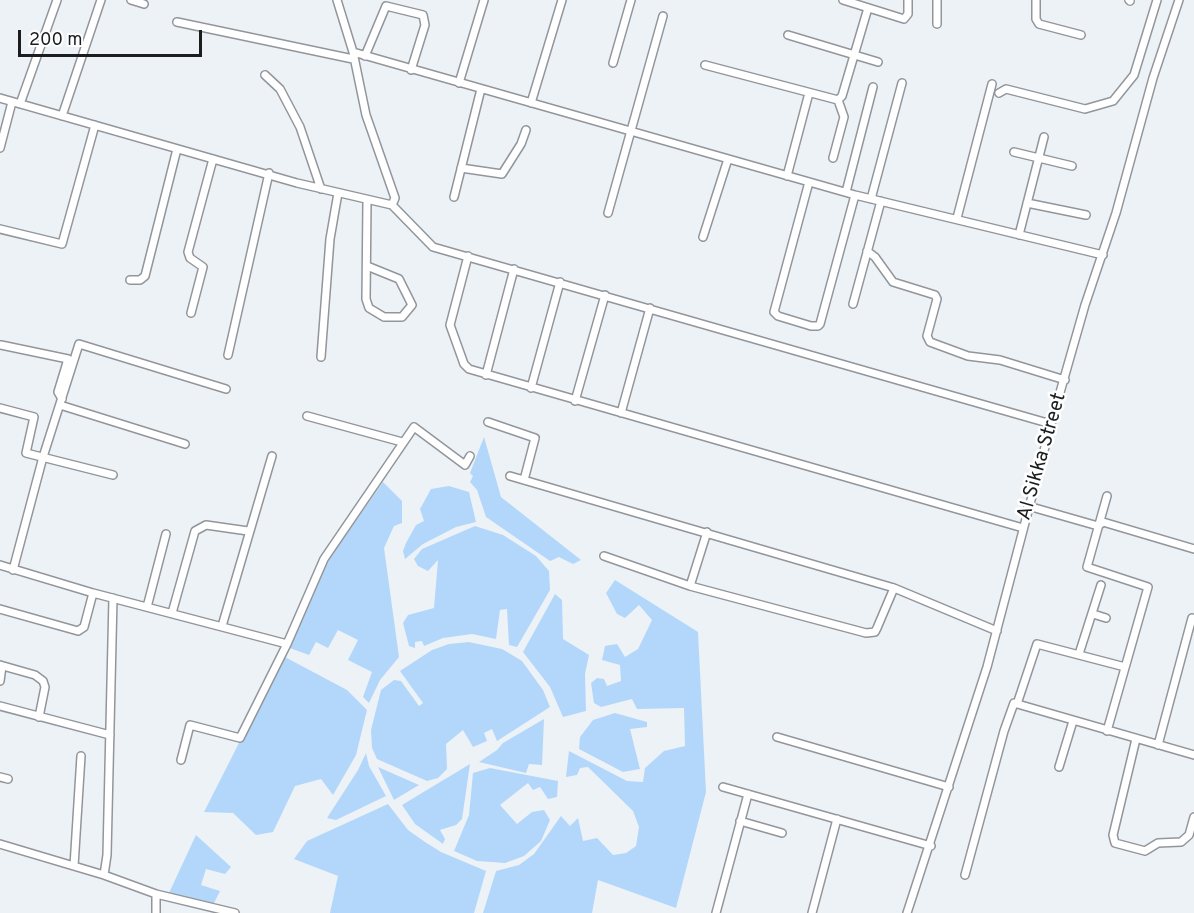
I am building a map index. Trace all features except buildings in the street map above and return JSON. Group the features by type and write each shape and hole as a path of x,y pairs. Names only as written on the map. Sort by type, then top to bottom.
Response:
{"street":[{"path":"0,148 57,0"},
{"path":"62,116 101,0"},
{"path":"131,0 144,4"},
{"path":"337,0 353,56 366,115 395,198 392,205"},
{"path":"459,83 484,0"},
{"path":"531,103 562,0"},
{"path":"614,63 631,0"},
{"path":"843,0 904,19 908,14 908,0"},
{"path":"937,0 937,24"},
{"path":"1036,0 1036,19 1039,24 1081,35"},
{"path":"999,93 1006,89 1088,109 1116,99 1134,75 1158,0"},
{"name":"Al Sikka Street","path":"907,913 931,846 997,631 1051,424 1085,305 1103,255 1144,107 1179,0"},
{"path":"365,56 386,6 423,15 425,25 411,70"},
{"path":"838,100 843,96 868,8"},
{"path":"608,213 663,15"},
{"path":"177,22 353,56 365,56 855,195 1103,255"},
{"path":"788,35 878,62"},
{"path":"705,65 838,100"},
{"path":"266,75 280,90 300,127 321,189"},
{"path":"871,199 902,83"},
{"path":"957,218 992,84"},
{"path":"846,192 873,87"},
{"path":"454,197 481,90"},
{"path":"787,176 809,93"},
{"path":"0,98 321,189 392,205 408,224 433,247 1051,424"},
{"path":"833,158 844,117 838,100"},
{"path":"0,229 62,244 95,125"},
{"path":"461,168 502,174 521,144 526,130"},
{"path":"1019,235 1044,136"},
{"path":"130,280 140,280 144,276 177,149"},
{"path":"1014,152 1072,166"},
{"path":"191,313 203,267 190,258 188,252 213,159"},
{"path":"703,237 728,159"},
{"path":"228,355 269,173"},
{"path":"809,182 775,310 778,316 815,327 820,324 855,195"},
{"path":"321,357 330,239 338,193"},
{"path":"368,201 366,299 369,308 384,317 402,317 412,305 399,279 368,266"},
{"path":"853,304 880,201"},
{"path":"1027,203 1086,215"},
{"path":"867,251 875,257 893,282 935,295 937,298 927,336 930,342 968,356 1000,360 1065,380"},
{"path":"468,256 450,325 466,367 575,401 1023,528"},
{"path":"486,375 514,269"},
{"path":"531,388 560,282"},
{"path":"575,401 605,295"},
{"path":"621,413 650,308"},
{"path":"12,570 43,457 79,344 226,389"},
{"path":"1,345 68,359 58,392 61,402"},
{"path":"61,402 185,444"},
{"path":"0,408 34,417 26,453 113,475"},
{"path":"307,416 402,442"},
{"path":"489,422 535,438 524,480"},
{"path":"181,760 190,725 240,738 287,644 324,559 414,427 465,465 470,456"},
{"path":"222,626 248,531 272,456"},
{"path":"510,476 894,588 997,631"},
{"path":"1107,496 1087,567 1148,587 1107,731"},
{"path":"1031,507 1098,526"},
{"path":"1098,526 1103,522 1194,549"},
{"path":"172,613 195,531 206,525 248,531"},
{"path":"690,586 707,532"},
{"path":"147,606 166,534"},
{"path":"604,556 690,586 870,633 877,628 894,588"},
{"path":"0,565 93,593 287,644"},
{"path":"1079,654 1101,585"},
{"path":"0,609 78,631 84,627 93,593"},
{"path":"104,875 107,855 113,598"},
{"path":"1093,614 1106,618"},
{"path":"1158,745 1192,618"},
{"path":"1017,704 1037,644 1125,667"},
{"path":"0,681 1,665 35,675 44,681 45,687 39,717"},
{"path":"965,875 1011,705 1017,704 1194,754"},
{"path":"0,706 110,735"},
{"path":"1059,767 1074,721"},
{"path":"777,737 949,787"},
{"path":"1136,739 1113,835 1115,843 1145,851 1158,843 1181,842 1188,835 1194,818"},
{"path":"74,866 81,756"},
{"path":"723,787 931,846"},
{"path":"716,913 748,794"},
{"path":"812,913 837,819"},
{"path":"740,821 783,833"},
{"path":"0,844 104,875 156,894 235,913"},
{"path":"156,894 156,913"}],"shaded area":[{"path":"484,437 501,497 581,560 573,564 559,557 550,561 486,517 477,490 470,482 473,476 470,473"},
{"path":"383,482 402,501 402,523 394,526 384,548 399,657 380,680 369,703 363,697 372,672 348,660 358,640 338,630 328,648 316,642 309,655 287,647 330,557"},
{"path":"449,486 469,492 476,522 456,527 423,544 405,559 403,551 416,525 424,521 420,509 431,489"},
{"path":"475,526 503,535 536,556 549,571 550,590 517,647 509,645 507,609 500,610 496,639 472,634 443,638 424,646 422,641 415,642 415,648 409,646 403,623 408,615 434,608 438,560 428,571 418,566 414,559 422,549"},
{"path":"615,580 698,632 706,792 676,908 598,880 592,913 483,913 496,871 519,865 534,854 561,816 570,826 578,818 583,841 597,838 613,855 626,853 636,846 639,827 633,811 588,767 580,768 577,775 566,777 569,751 627,781 643,782 645,768 664,751 685,746 684,708 637,709 632,699 601,707 594,703 591,683 597,678 604,679 607,686 621,681 620,665 602,660 605,646 617,644 625,657 638,649 652,620 639,605 625,618 617,614 606,593"},
{"path":"555,594 562,600 563,639 589,655 585,674 586,711 563,717 550,687 523,652"},
{"path":"469,642 502,649 522,661 543,690 550,707 497,741 492,729 484,733 487,741 473,747 463,730 446,744 447,769 438,778 427,781 377,759 372,748 371,730 381,690 394,680 401,681 419,706 423,703 400,671 432,650 449,644"},
{"path":"283,656 347,690 367,710 356,755 333,795 321,779 295,786 273,832 256,835 233,813 204,812"},
{"path":"615,713 647,722 647,727 630,729 640,769 623,772 579,749 580,737 593,720"},
{"path":"544,719 542,765 529,764 526,773 479,762 503,743"},
{"path":"366,753 369,766 386,796 336,820 327,818 358,770"},
{"path":"470,764 462,819 456,825 440,830 445,839 443,844 415,824 402,805"},
{"path":"378,767 419,785 394,800"},
{"path":"490,768 558,781 557,797 548,799 540,787 533,790 528,783 500,805 517,824 532,812 544,810 550,820 541,841 524,856 505,863 477,861 454,851 469,815 473,773"},
{"path":"388,804 408,830 425,842 441,852 486,871 474,913 330,913 338,876 294,859 307,841"},
{"path":"196,835 231,867 225,874 206,869 201,885 220,891 213,905 169,893"}]}
